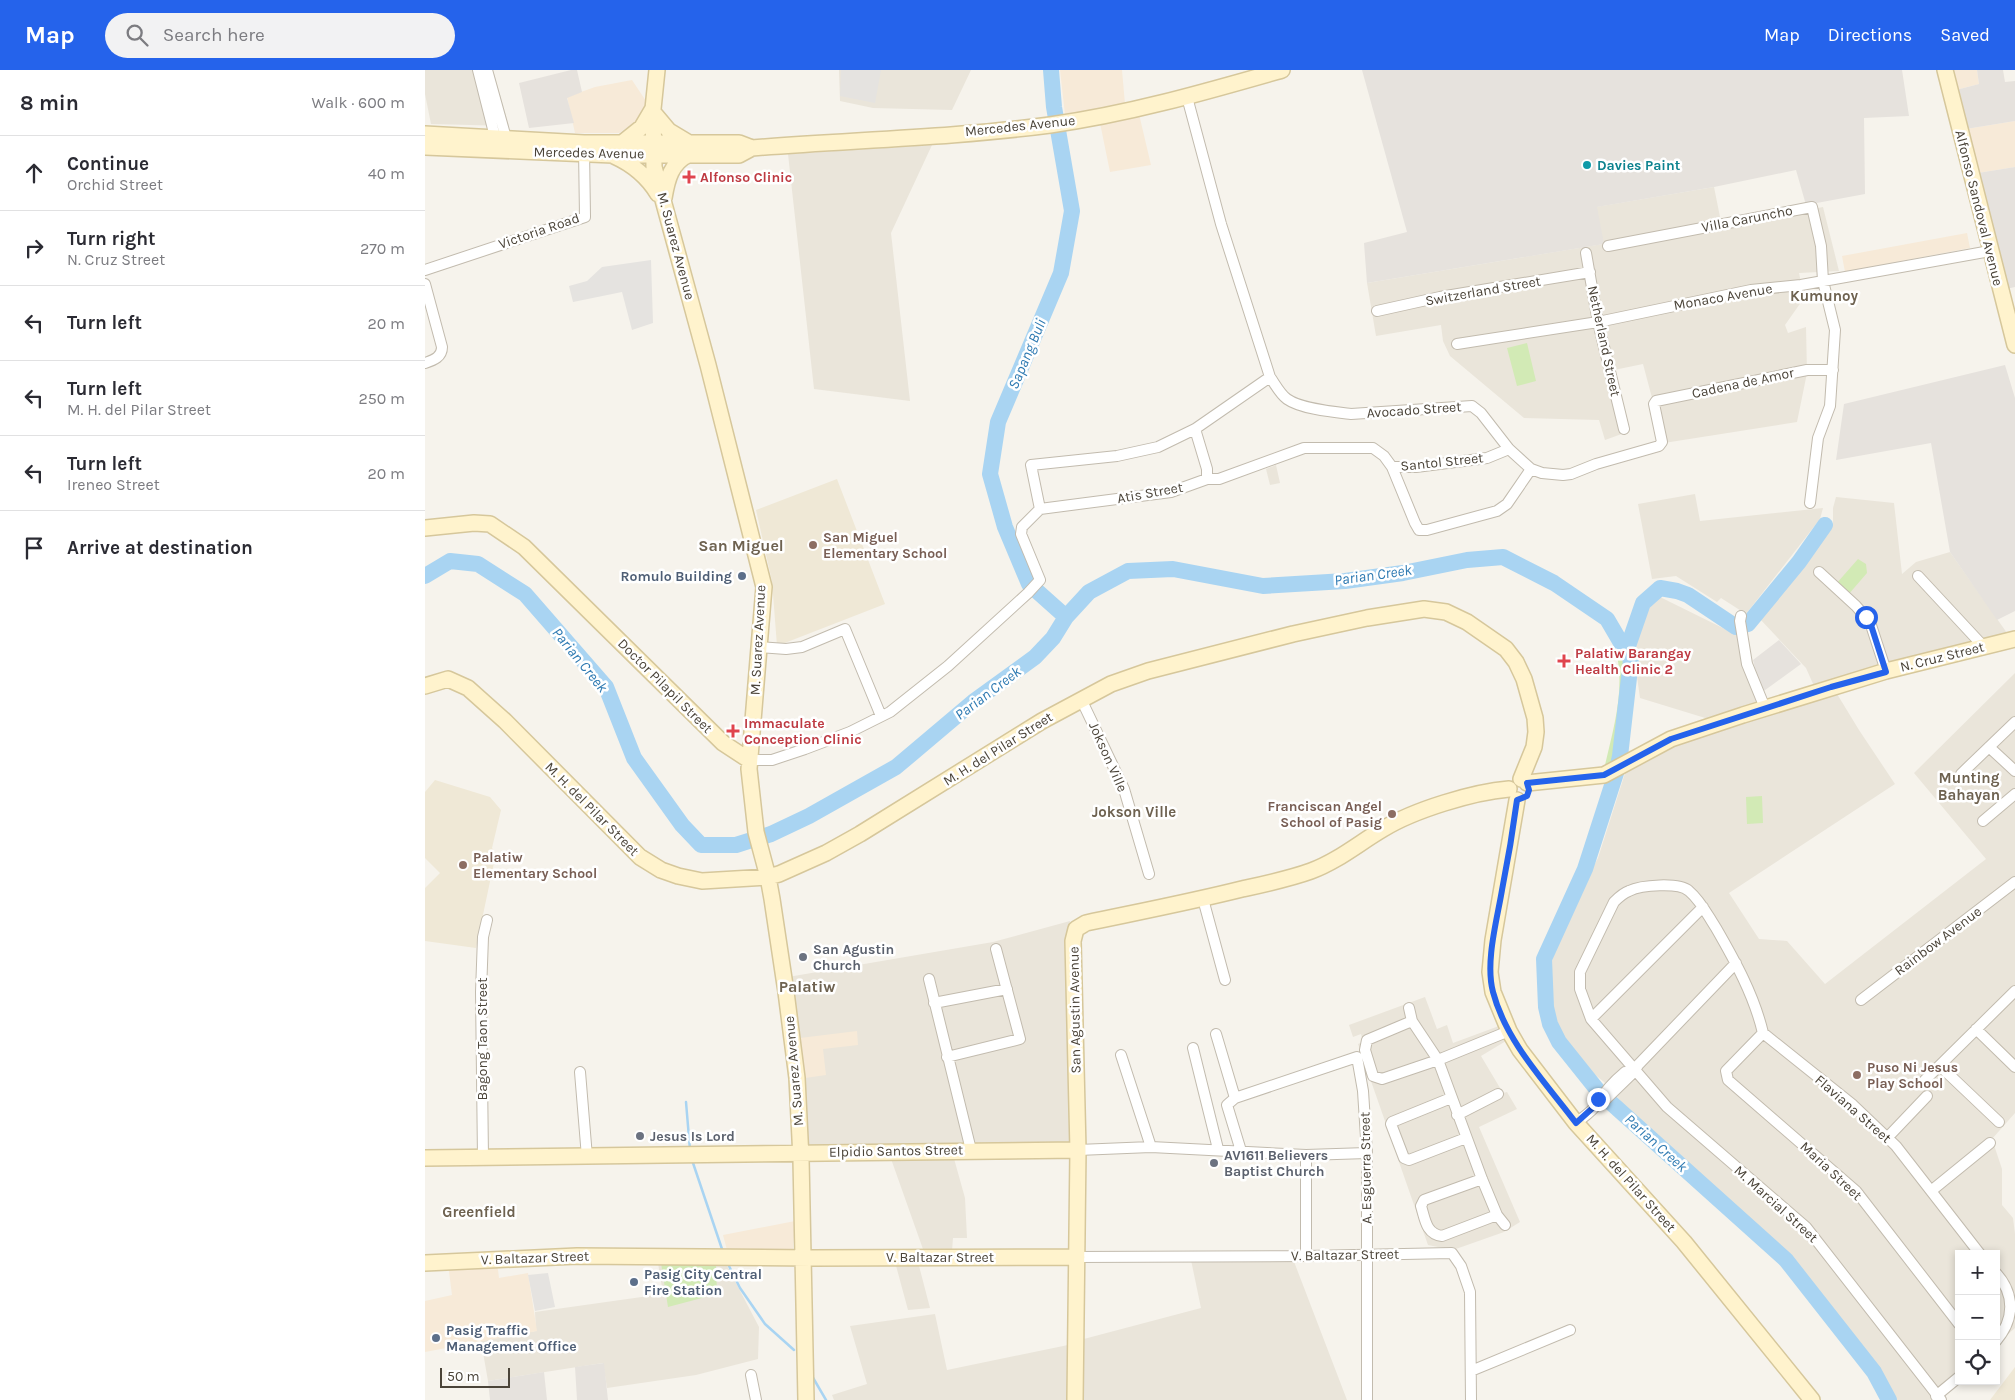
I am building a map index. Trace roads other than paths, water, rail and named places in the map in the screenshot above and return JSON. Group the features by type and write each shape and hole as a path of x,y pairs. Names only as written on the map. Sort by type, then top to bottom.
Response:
{"street":[{"path":"478,70 501,138"},
{"path":"487,70 501,138"},
{"name":"M. Suarez Avenue","path":"657,70 653,111 654,167 764,587 749,760 757,838 768,876 786,988 797,1076 801,1152 805,1400"},
{"name":"Mercedes Avenue","path":"425,147 690,149 739,143 752,148 1005,130 1049,125 1187,97 1281,70"},
{"name":"Alfonso Sandoval Avenue","path":"1945,70 2015,345"},
{"name":"Avocado Street","path":"1187,97 1221,224 1270,377 1285,398 1302,405 1351,414 1472,406 1481,413 1509,449 1531,470"},
{"path":"653,111 669,130 690,149 674,165 668,180 664,203 644,175 629,164 617,149 642,127 653,111"},
{"name":"Mercedes Avenue","path":"425,134 501,138 584,149"},
{"name":"Victoria Road","path":"425,270 585,217 584,149"},
{"name":"Villa Caruncho","path":"1608,246 1813,207 1821,246 1823,281"},
{"name":"Monaco Avenue","path":"1457,344 1598,322 1751,290 1801,285 1990,251"},
{"name":"Netherland Street","path":"1586,253 1598,322 1624,429"},
{"name":"Switzerland Street","path":"1377,311 1440,297 1589,272"},
{"path":"1810,503 1818,438 1830,406 1833,370 1835,330 1823,281"},
{"path":"425,284 442,346 442,351 437,358 425,363"},
{"name":"Cadena de Amor","path":"1531,470 1554,475 1571,474 1596,464 1659,446 1661,440 1654,403 1807,370 1833,370"},
{"path":"749,760 772,760 805,749 850,732 890,712 948,666 1040,580 1021,534 1022,527 1040,509 1031,465 1117,456 1158,447 1195,429 1270,377"},
{"path":"1195,429 1207,468 1207,479"},
{"name":"Santol Street","path":"1207,479 1219,479 1303,448 1373,448 1384,456 1392,467 1416,467 1487,458 1509,449"},
{"path":"1392,467 1419,530 1427,530 1497,512 1507,504 1531,470"},
{"name":"Atis Street","path":"1040,509 1171,492 1207,479"},
{"name":"Doctor Pilapil Street","path":"425,528 474,523 490,524 524,547 723,743 749,760"},
{"path":"1819,572 1856,606 1870,622 1886,672"},
{"path":"1918,576 1984,647"},
{"name":"M. H. del Pilar Street","path":"425,686 448,678 468,688 505,722 640,857 661,870 702,882 768,876 826,853 1081,699 1111,684 1148,671 1293,634 1367,618 1424,609 1446,612 1467,622 1506,649 1516,662 1524,679 1535,718 1536,740 1524,781 1529,790 1527,796 1513,794 1490,972 1493,992 1509,1031 1520,1050 1576,1123 1684,1242 1812,1400"},
{"path":"1740,622 1747,664 1765,708"},
{"path":"759,647 786,649 802,647 845,629 881,716"},
{"name":"N. Cruz Street","path":"1524,781 1608,773 1671,739 1765,708 1886,672 2015,639"},
{"name":"Jokson Ville","path":"1081,699 1124,789 1149,874"},
{"path":"1961,774 2015,722"},
{"path":"1989,746 2015,771"},
{"name":"San Agustin Avenue","path":"1075,1400 1077,1150 1073,941 1076,929 1086,923 1203,899 1309,872 1334,861 1398,821 1467,796 1491,790 1513,794"},
{"path":"1983,821 2015,794"},
{"name":"Rainbow Avenue","path":"1861,1000 2015,882"},
{"name":"M. Marcial Street","path":"1736,963 1703,907 1686,889 1672,886 1636,888 1620,896 1609,910 1580,972 1579,989 1591,1019 1667,1107 1806,1227 1939,1398"},
{"path":"1203,899 1225,980"},
{"path":"1591,1019 1703,907"},
{"name":"Bagong Taon Street","path":"483,1158 481,992 483,937 487,920"},
{"path":"947,1057 1020,1039 996,949"},
{"path":"1576,1123 1634,1068 1736,963 1759,1016 1763,1033"},
{"path":"929,979 971,1150"},
{"path":"934,1002 1007,989"},
{"path":"1924,1081 1976,1029 2014,995"},
{"path":"1409,1008 1412,1020 1438,1060 1482,1179 1497,1215 1505,1225"},
{"path":"1412,1020 1367,1040 1365,1050 1373,1076 1382,1079 1438,1060 1509,1031"},
{"path":"1976,1029 2015,1067"},
{"name":"Flaviana Street","path":"1763,1033 1853,1105 1887,1138 1977,1250"},
{"name":"Maria Street","path":"1763,1033 1726,1071 1728,1080 1856,1191 1955,1319"},
{"path":"1216,1034 1235,1098 1227,1105 1241,1151"},
{"path":"1193,1048 1218,1149"},
{"path":"1121,1055 1151,1147"},
{"name":"A. Esguerra Street","path":"1235,1098 1357,1057 1363,1091 1367,1153 1367,1400"},
{"path":"1939,1066 1999,1122"},
{"path":"580,1072 587,1157"},
{"path":"1457,1115 1498,1094"},
{"path":"1887,1138 1927,1096"},
{"path":"1451,1098 1391,1124 1404,1158 1409,1160 1466,1138"},
{"path":"1931,1191 1990,1143"},
{"name":"Elpidio Santos Street","path":"425,1158 1077,1150 1151,1147 1306,1155 1367,1153"},
{"path":"1306,1155 1307,1256"},
{"path":"1482,1179 1424,1200 1421,1206 1429,1231 1435,1235 1442,1236 1497,1215"},
{"name":"V. Baltazar Street","path":"425,1263 577,1256 803,1258 1307,1256 1448,1252 1455,1255 1470,1292 1471,1370"},
{"path":"1997,1340 2008,1324 2011,1307 2007,1288 2000,1278"},
{"path":"1471,1400 1471,1370 1570,1330"},
{"path":"751,1376 756,1400"},
{"path":"1939,1398 1955,1381"}],"waterway":[{"name":"Sapang Buli","path":"1051,70 1054,107 1072,211 1061,273 998,422 990,474 1005,527 1029,584 1066,617"},
{"path":"1626,652 1643,603 1660,588 1688,595 1736,627 1748,624 1799,562 1825,525"},
{"name":"Parian Creek","path":"425,576 450,561 478,564 525,594 606,687 634,758 682,825 701,845 736,845 771,834 809,816 896,767 973,702 1035,657 1053,638 1066,617 1089,592 1128,571 1173,569 1263,586 1345,581 1403,573 1467,560 1503,557 1554,583 1607,619 1631,660 1617,770 1585,869 1544,959 1546,1007 1550,1024 1559,1042 1599,1092 1786,1260 1874,1372 1889,1400"},
{"path":"686,1102 690,1150"},
{"path":"692,1160 723,1252"},
{"path":"727,1262 740,1288 765,1324 794,1350"},
{"path":"812,1376 826,1400"}],"place":[{"name":"Davies Paint","path":"1587,165"},
{"name":"Alfonso Clinic","path":"689,177"},
{"name":"San Miguel Elementary School","path":"813,545"},
{"name":"Romulo Building","path":"742,576"},
{"name":"Palatiw Barangay Health Clinic 2","path":"1564,661"},
{"name":"Immaculate Conception Clinic","path":"733,731"},
{"name":"Franciscan Angel School of Pasig","path":"1392,814"},
{"name":"Palatiw Elementary School","path":"463,865"},
{"name":"San Agustin Church","path":"803,957"},
{"name":"Puso Ni Jesus Play School","path":"1857,1075"},
{"name":"Jesus Is Lord","path":"640,1136"},
{"name":"AV1611 Believers Baptist Church","path":"1214,1163"},
{"name":"Pasig City Central Fire Station","path":"634,1282"},
{"name":"Pasig Traffic Management Office","path":"436,1338"}],"district":[{"name":"Kumunoy","path":"1824,296"},
{"name":"San Miguel","path":"741,545"},
{"name":"Munting Bahayan","path":"1969,786"},
{"name":"Jokson Ville","path":"1134,812"},
{"name":"Palatiw","path":"807,986"},
{"name":"Greenfield","path":"479,1212"}]}
